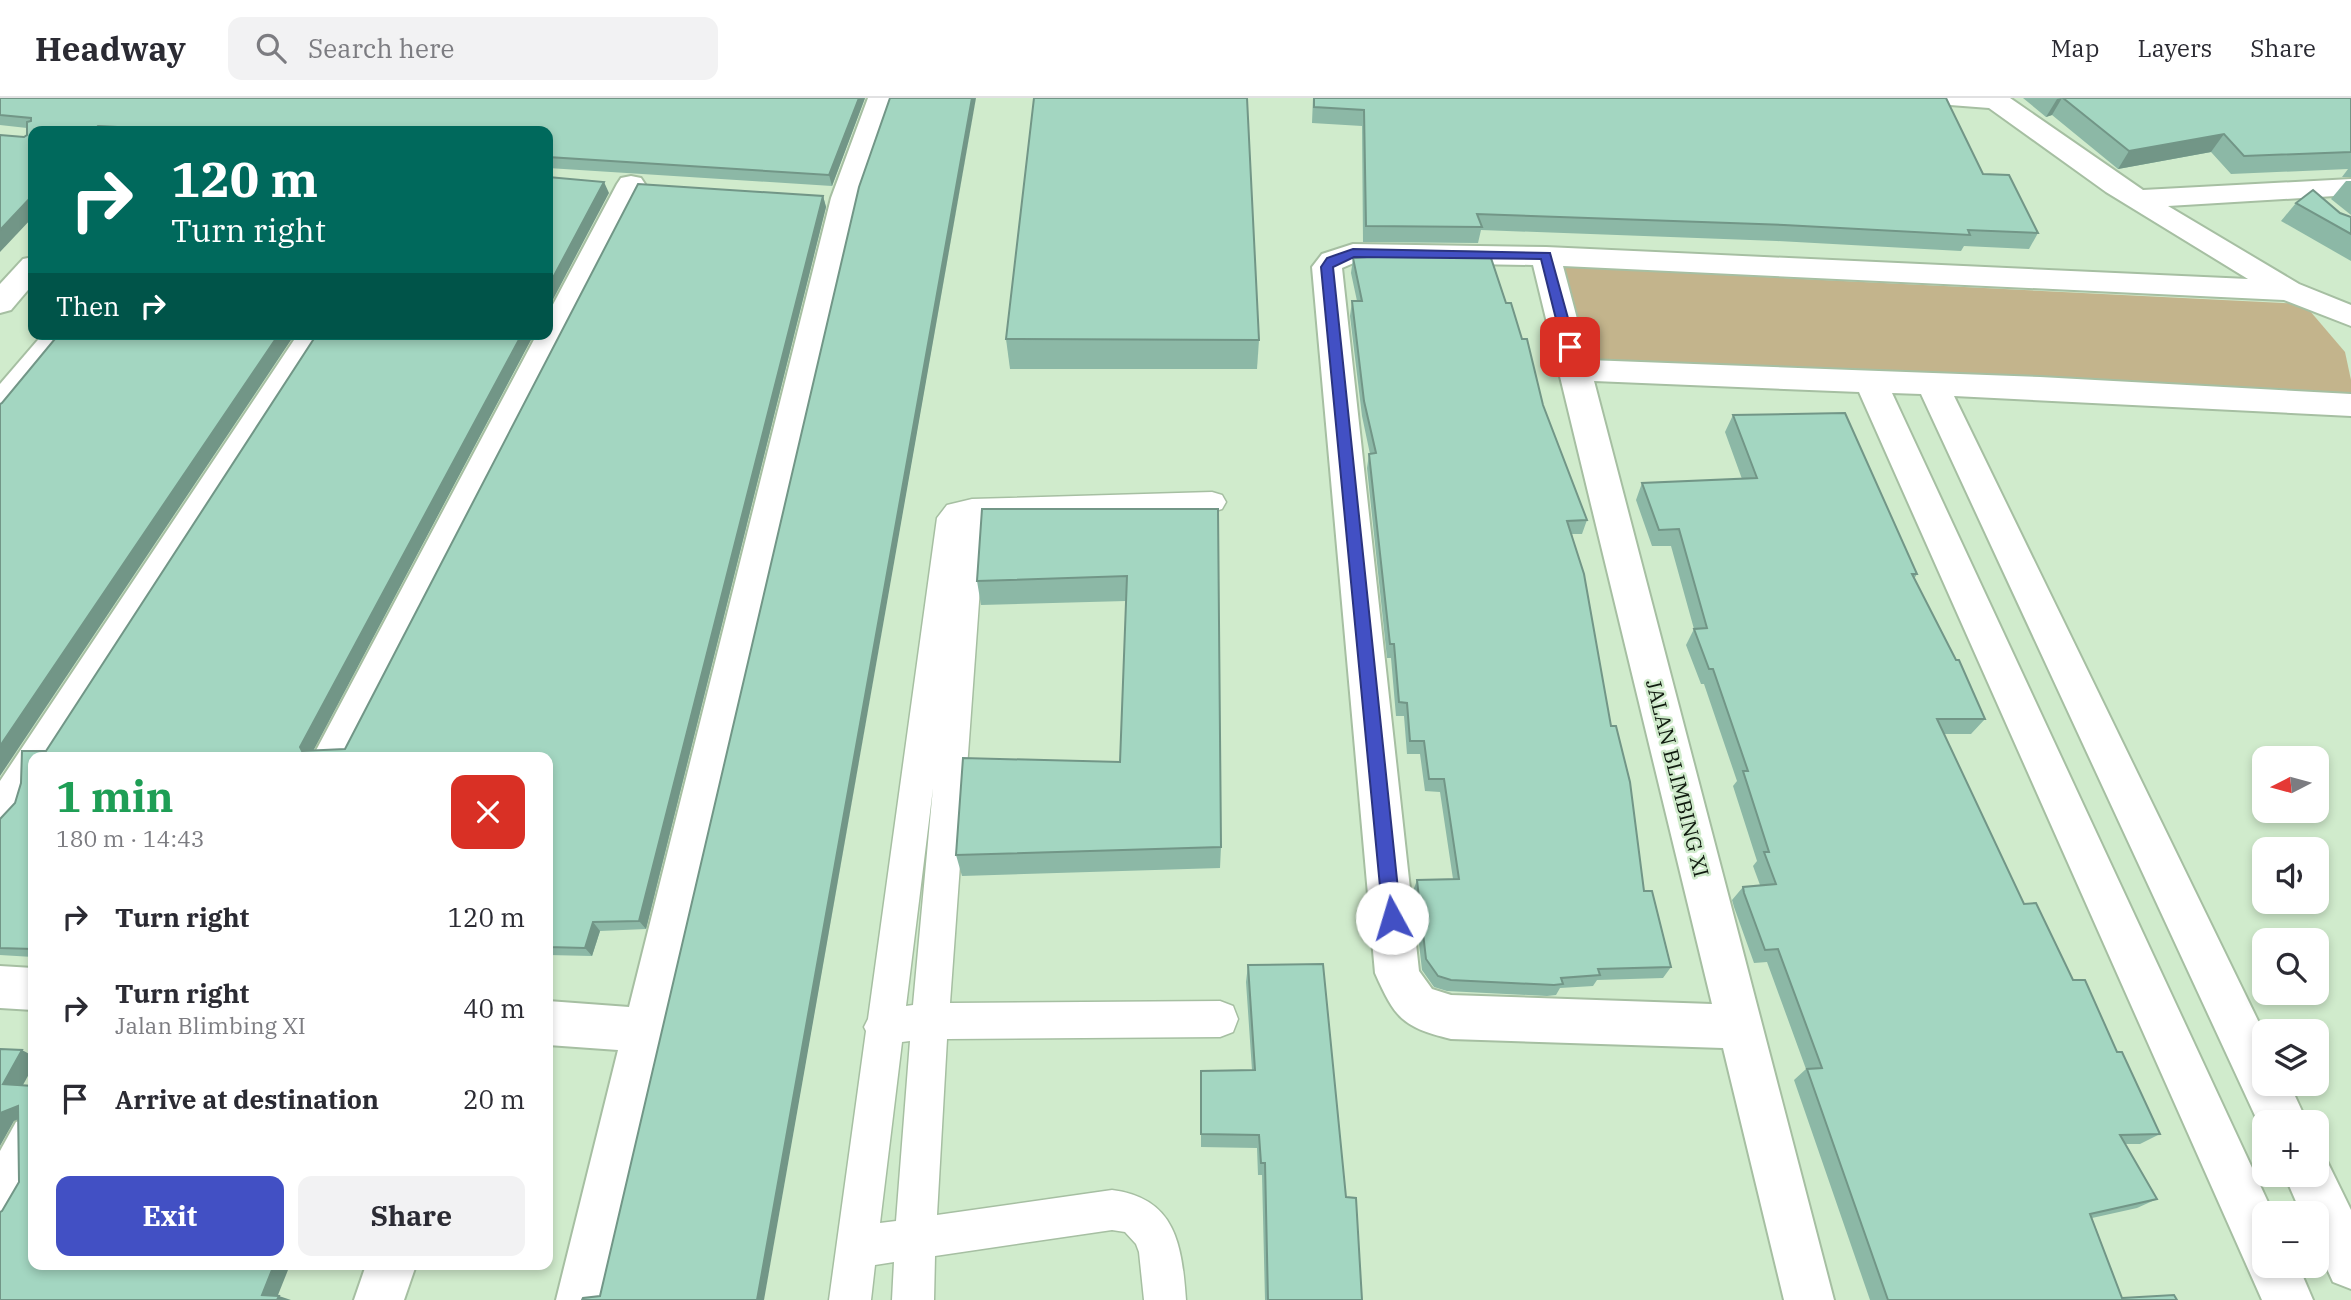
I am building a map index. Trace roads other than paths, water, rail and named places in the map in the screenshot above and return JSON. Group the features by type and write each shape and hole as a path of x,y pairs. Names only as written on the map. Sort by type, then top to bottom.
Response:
{"street":[{"path":"581,1300 647,1030 832,197 881,98"},
{"path":"1946,98 1995,99 2127,193 2288,291 2340,313 2351,341"},
{"path":"553,334 631,184"},
{"path":"2127,193 2212,195 2351,187"},
{"path":"2298,188 2323,211"},
{"path":"1741,1027 1451,1017 1424,1011 1406,995 1397,972 1327,267 1332,261 1353,253 1546,256 2288,291"},
{"name":"JALAN BLIMBING XI","path":"1546,256 1808,1300"},
{"path":"0,303 28,272"},
{"path":"0,405 55,340"},
{"path":"41,752 310,340"},
{"path":"335,752 550,340"},
{"path":"1576,370 2351,405"},
{"path":"1872,384 2252,1222"},
{"path":"1933,385 2252,1056"},
{"path":"0,815 28,772"},
{"path":"0,987 28,989"},
{"path":"553,1023 647,1030"},
{"path":"0,1199 28,1148"},
{"path":"2314,1187 2351,1264"},
{"path":"379,1300 389,1270"},
{"path":"2278,1278 2288,1300"}],"lane":[{"path":"850,1300 950,522 957,512 972,509 1212,502"},
{"path":"914,1300 915,1238 930,1021 972,509"},
{"path":"883,1027 930,1021 1220,1019"},
{"path":"857,1247 1112,1210 1135,1214 1150,1229 1161,1255 1165,1300"}]}
